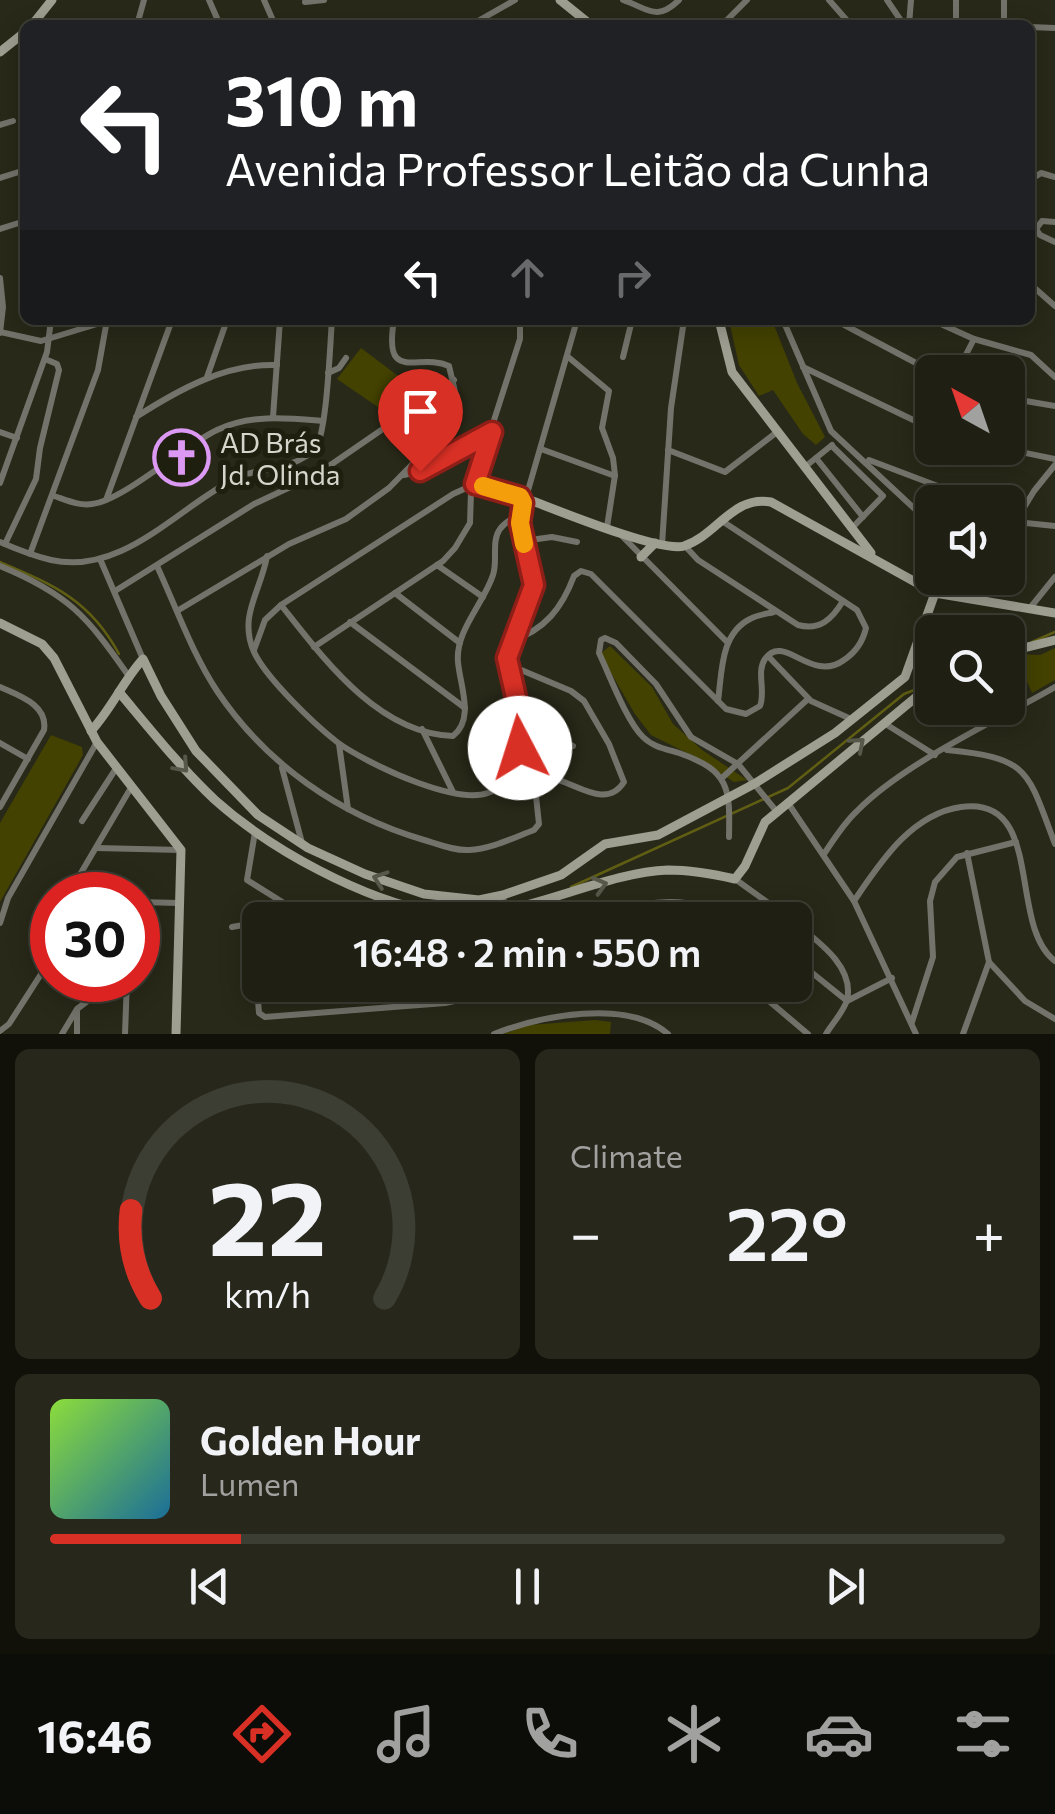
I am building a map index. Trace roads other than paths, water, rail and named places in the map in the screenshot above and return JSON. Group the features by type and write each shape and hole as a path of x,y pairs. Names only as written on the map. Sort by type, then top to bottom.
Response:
{"street":[{"path":"36,20 52,0"},
{"path":"305,2 324,0"},
{"path":"480,20 515,0"},
{"path":"560,0 585,20"},
{"path":"629,1 659,13 668,11 679,0"},
{"path":"727,20 746,0"},
{"path":"829,0 847,20"},
{"path":"887,0 903,20"},
{"path":"496,20 497,10"},
{"path":"0,52 20,36"},
{"path":"0,125 13,121"},
{"path":"1055,222 1042,221 1036,229 1055,242"},
{"path":"0,278 0,332 35,340 51,339 95,325"},
{"path":"1035,288 1055,306"},
{"path":"0,483 45,359 52,325"},
{"path":"30,554 98,370 106,325"},
{"path":"106,502 170,325"},
{"path":"207,377 226,325"},
{"path":"273,417 280,325"},
{"path":"45,359 56,364 58,370 38,472 2,543 66,562 100,559 138,541 238,478 284,468 315,448 323,421 332,325"},
{"path":"178,610 267,556 346,519 403,475 442,435 456,401 454,380 446,364 412,364 396,356 391,343 393,325"},
{"path":"314,647 437,565 455,548 470,523 470,498 520,339 520,325"},
{"path":"267,556 248,614 254,651 297,705 339,744 379,767 454,794 486,794 496,789 520,748 522,724 507,664 511,641 534,585 519,515 576,325"},
{"path":"623,357 631,325"},
{"path":"641,557 658,544 683,325"},
{"path":"720,325 732,372 874,557"},
{"path":"785,325 822,416 839,440 915,508"},
{"path":"844,325 915,363"},
{"path":"943,325 974,339 1030,355 1055,377"},
{"path":"966,355 974,339"},
{"path":"567,356 608,391 602,428 615,476 612,529 728,643"},
{"path":"328,374 346,358"},
{"path":"136,417 207,377 277,365"},
{"path":"802,366 915,421"},
{"path":"115,591 254,504 316,475 454,380"},
{"path":"1025,401 1055,406"},
{"path":"54,496 84,504 106,502 218,429 273,417 323,421"},
{"path":"668,450 725,472 778,431"},
{"path":"0,432 17,438"},
{"path":"403,475 420,471 492,432"},
{"path":"806,466 839,440"},
{"path":"832,446 883,494 883,499 853,527"},
{"path":"541,449 615,476"},
{"path":"1025,454 1055,462 1025,508"},
{"path":"816,458 862,517"},
{"path":"863,458 935,485"},
{"path":"0,466 8,461"},
{"path":"284,468 288,488"},
{"path":"254,651 265,620 281,605 453,494 475,484 658,544 685,546 748,503 765,500 915,581"},
{"path":"281,605 334,670 374,704 422,729 454,736 465,722 457,659 460,643 494,571 497,534 519,515"},
{"path":"511,641 557,612 566,600 574,576 586,572 734,713 758,709 763,698 762,665 768,656 781,650 823,668 845,660 862,642 866,624 857,610 721,520"},
{"path":"1025,521 1055,526"},
{"path":"523,540 552,537 578,542"},
{"path":"685,546 698,560 798,625 818,626 832,617 843,601"},
{"path":"100,559 161,696 196,752 250,809 336,862 424,894 460,900 503,896 564,874 605,844 658,834 754,784 852,720 905,676 934,595"},
{"path":"437,565 482,596"},
{"path":"0,566 52,590 74,606 128,676"},
{"path":"157,566 218,694 258,744 281,766 348,810 406,835 470,850 496,845 539,824 535,787 546,777 604,797 618,791 624,776 584,701 571,691 507,664"},
{"path":"1030,608 1055,577"},
{"path":"395,593 460,643"},
{"path":"946,595 1055,613"},
{"path":"972,600 973,595"},
{"path":"718,701 728,643 748,620 775,611"},
{"path":"350,622 465,708"},
{"path":"0,624 42,644 54,658 97,742 181,850 176,1034"},
{"path":"729,837 730,796 723,778 699,762 655,746 642,736 598,653 599,641 605,638 616,643 645,672 691,738 738,764 777,812"},
{"path":"1025,648 1055,640"},
{"path":"768,656 808,699 852,720"},
{"path":"89,728 144,659"},
{"path":"0,687 39,708 44,730 0,806"},
{"path":"824,854 858,809 935,754 1055,687"},
{"path":"119,692 198,784 256,831 342,881 399,902"},
{"path":"736,879 763,824 915,697"},
{"path":"723,778 808,699"},
{"path":"883,722 935,754"},
{"path":"522,724 574,746"},
{"path":"422,729 454,794"},
{"path":"0,923 8,898 97,742"},
{"path":"0,743 28,759"},
{"path":"339,744 348,810"},
{"path":"946,750 991,754 1018,768 1031,784 1055,844"},
{"path":"281,766 302,844"},
{"path":"82,821 117,767"},
{"path":"81,872 132,786"},
{"path":"788,803 854,901 916,1034"},
{"path":"854,901 893,846 919,826 948,809 969,806 994,811 1010,826 1034,932 1040,946 1055,961"},
{"path":"272,841 281,830"},
{"path":"256,831 246,878 280,902"},
{"path":"911,1023 933,957 932,890 950,862 967,853 1016,842"},
{"path":"95,848 181,850"},
{"path":"963,1034 989,962 967,853"},
{"path":"552,902 664,870 699,871 736,879 767,902"},
{"path":"503,896 504,902"},
{"path":"160,903 179,903"},
{"path":"232,927 242,925"},
{"path":"812,939 838,964 847,987 847,1001"},
{"path":"989,962 1025,1001 1055,1019"},
{"path":"812,973 847,1001"},
{"path":"826,1034 847,1001 892,978"},
{"path":"0,1031 30,990"},
{"path":"62,1034 77,1010 87,1002"},
{"path":"125,1034 127,1002"},
{"path":"258,1002 259,1013 265,1017 450,1002"},
{"path":"770,1002 808,1034"},
{"path":"76,1034 77,1010"},
{"path":"494,1034 528,1022 620,1014 643,1018 668,1034"}],"waterway":[{"path":"0,562 69,596 96,620 119,654"},
{"path":"1032,642 1055,632"},
{"path":"571,887 788,788 904,694 915,690"}],"place":[{"name":"AD Brás Jd. Olinda","path":"181,458"}]}
